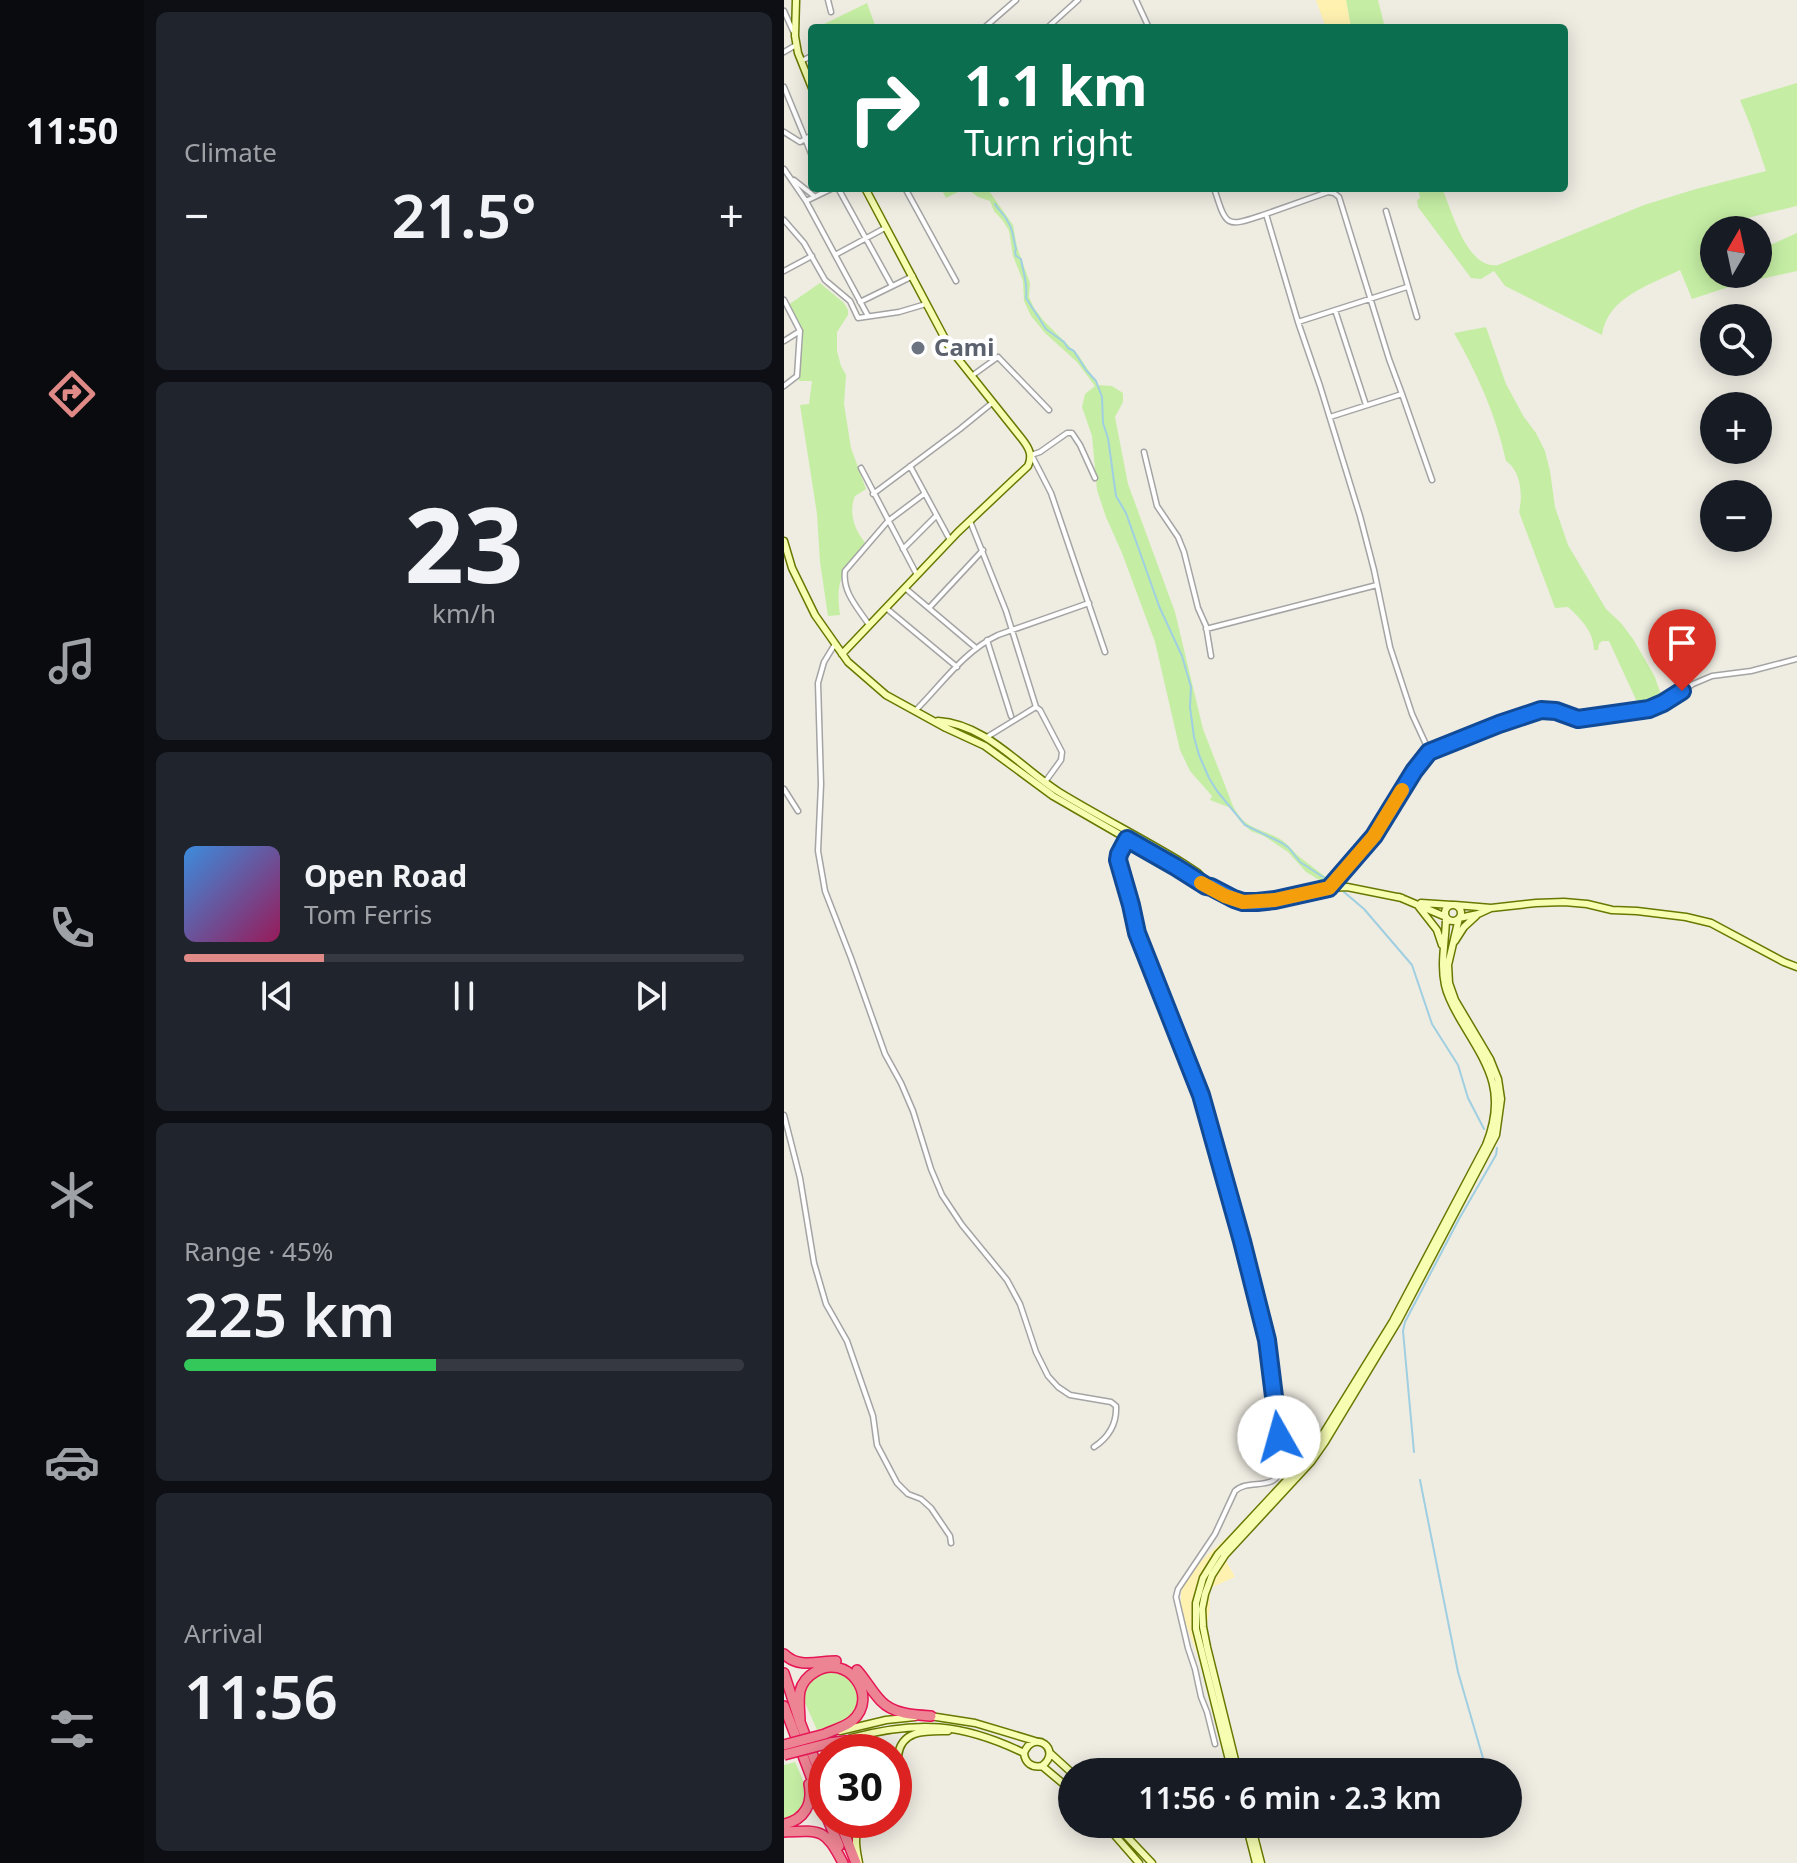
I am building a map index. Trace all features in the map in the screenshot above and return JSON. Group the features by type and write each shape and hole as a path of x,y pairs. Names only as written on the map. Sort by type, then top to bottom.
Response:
{"highway":[{"path":"784,1654 802,1664 836,1660 847,1663 859,1672 890,1709 931,1716"},
{"path":"795,1724 800,1693 810,1676 827,1667 844,1669 857,1680 863,1696 862,1705 858,1715 835,1734"},
{"path":"784,1673 795,1724 808,1758"},
{"path":"784,1706 795,1724"},
{"path":"784,1713 795,1724"},
{"path":"784,1745 808,1742"},
{"path":"784,1755 808,1746"},
{"path":"784,1824 799,1818 808,1805"},
{"path":"784,1832 807,1830 824,1835 844,1863"},
{"path":"835,1838 844,1863"},
{"path":"847,1838 858,1863"}],"street":[{"path":"796,0 796,45 808,78"},
{"path":"828,0 831,12"},
{"path":"989,24 1016,0"},
{"path":"1051,24 1071,2 1078,0"},
{"path":"1136,0 1147,24"},
{"path":"784,11 795,36"},
{"path":"784,52 796,45"},
{"path":"801,61 808,58"},
{"path":"784,87 808,146"},
{"path":"784,133 800,142 808,137"},
{"path":"784,169 806,201 868,316"},
{"path":"789,176 808,191"},
{"path":"809,192 814,196"},
{"path":"806,201 825,192"},
{"path":"838,192 892,286"},
{"path":"867,192 951,350 1029,449 1051,493 1105,652"},
{"path":"907,192 956,281"},
{"path":"1215,192 1223,217 1236,224 1325,193 1337,195 1389,359 1432,480"},
{"path":"1386,211 1417,317"},
{"path":"1266,214 1360,516 1390,647 1412,714 1429,752"},
{"path":"784,220 804,243 825,280 850,301 858,318 926,304"},
{"path":"835,255 886,227"},
{"path":"784,271 812,256"},
{"path":"860,302 913,276"},
{"path":"1298,322 1407,287"},
{"path":"784,300 800,331 797,376 784,386"},
{"path":"1335,310 1366,405"},
{"path":"784,341 800,331"},
{"path":"971,376 998,357 1049,410"},
{"path":"1330,417 1402,394"},
{"path":"873,494 992,403"},
{"path":"1031,455 1072,433 1095,478"},
{"path":"1144,452 1157,506 1180,542 1211,656"},
{"path":"842,654 950,540 1028,466 1031,455"},
{"path":"910,466 950,540"},
{"path":"861,468 917,575"},
{"path":"869,625 848,593 843,581 845,571 888,521 924,494"},
{"path":"903,549 936,516"},
{"path":"970,521 1012,630 1036,707 1062,755 1045,782"},
{"path":"784,541 785,556 815,615 848,662 886,695 985,746 1053,796 1206,886 1234,899 1257,902 1347,887 1424,904 1491,908 1536,903 1587,904 1711,923 1797,967"},
{"path":"929,608 983,550"},
{"path":"1206,629 1377,585"},
{"path":"905,588 976,648"},
{"path":"915,712 987,640 1089,603"},
{"path":"886,608 957,667"},
{"path":"987,640 1011,716"},
{"path":"835,644 824,662 818,683 821,784 818,851 825,891 885,1054 913,1111 942,1195 1007,1280 1020,1304 1036,1352 1048,1376 1070,1395 1111,1402 1116,1406 1111,1432 1094,1447"},
{"path":"1329,888 1374,836 1429,752 1541,710 1556,711 1578,719 1649,709 1712,676 1751,671 1797,659"},
{"path":"986,738 1036,707"},
{"path":"934,721 958,724 986,738 1068,797 1183,863 1211,887"},
{"path":"784,789 798,811"},
{"path":"1127,839 1118,860 1137,933 1201,1095 1256,1290 1267,1340 1282,1465 1281,1472 1266,1484 1240,1486 1235,1491 1215,1534 1178,1589 1176,1597 1215,1744"},
{"path":"1399,897 1452,921 1491,908"},
{"path":"1417,905 1437,930 1444,952"},
{"path":"1231,1758 1196,1629 1196,1603 1203,1578 1218,1554 1315,1447 1393,1321 1491,1131 1495,1105 1493,1079 1445,986 1446,909 1454,905"},
{"path":"1232,1758 1203,1627 1202,1609 1212,1575 1225,1555 1311,1462 1325,1442 1398,1321 1496,1135 1501,1099 1498,1079 1449,983 1448,965 1460,910 1454,905"},
{"path":"1451,947 1464,927 1478,914"},
{"path":"784,1115 800,1178 814,1263 826,1304 847,1341 873,1416 877,1445 897,1483 931,1508 950,1536 951,1543"},
{"path":"843,1734 886,1720 931,1716 975,1723 1043,1743 1058,1760"},
{"path":"859,1734 903,1727 937,1726 990,1738 1024,1753 1034,1767 1048,1761 1050,1753"},
{"path":"912,1735 922,1731 960,1730"},
{"path":"1024,1753 1035,1741"},
{"path":"1042,1766 1058,1779"},
{"path":"855,1838 858,1863"},
{"path":"1117,1838 1139,1863"},
{"path":"1128,1838 1152,1863"},
{"path":"1252,1838 1258,1863"}],"green space":[{"path":"1346,0 1378,0 1384,24 1350,24"},
{"path":"867,3 875,24 824,24"},
{"path":"1797,83 1797,206 1756,216 1700,216 1700,288 1726,288 1692,299 1680,270 1643,287 1621,302 1612,311 1602,335 1505,286 1494,271 1481,279 1471,278 1418,207 1419,192 1444,192 1469,249 1487,264 1498,265 1644,205 1766,171 1740,100"},
{"path":"943,192 958,192 946,198"},
{"path":"971,192 990,192 1013,225 1034,308 1079,356 1098,385 1112,386 1123,393 1123,402 1115,417 1128,484 1175,612 1203,729 1233,806 1249,825 1283,841 1331,881 1326,884 1306,872 1288,852 1251,831 1231,808 1210,800 1212,796 1190,771 1180,750 1155,642 1097,490 1092,436 1082,407 1085,394 1095,386 1077,362 1031,316 1024,301 1023,281 1013,256 1009,231 990,201"},
{"path":"1797,233 1797,271 1772,277 1772,244"},
{"path":"820,283 848,310 837,332 837,351 846,375 844,404 851,448 866,489 855,496 852,509 856,528 867,545 840,583 840,615 828,616 817,514 800,405 809,404 812,381 799,381 803,340 788,305"},
{"path":"1486,327 1506,384 1545,451 1555,507 1568,545 1606,609 1633,639 1655,677 1661,695 1650,702 1638,704 1609,641 1602,641 1598,650 1594,650 1589,632 1578,616 1568,607 1555,608 1519,512 1521,491 1518,477 1506,461 1485,395 1454,333"},
{"path":"829,1668 850,1675 857,1689 858,1703 846,1720 817,1730 802,1696 806,1683"},
{"path":"795,1762 806,1796 800,1809 784,1821 784,1765"}],"sand":[{"path":"1316,0 1346,0 1350,24 1325,24"},
{"path":"1228,1536 1234,1539 1225,1559 1235,1577 1210,1588 1206,1628 1211,1647 1198,1656 1185,1619 1181,1591 1192,1571"}],"waterway":[{"path":"995,204 1011,229 1016,256 1021,259 1026,298 1046,329 1074,351 1096,381 1102,397 1103,423 1116,496 1126,513 1159,606 1182,656 1191,687 1194,737 1209,778 1245,825 1282,843 1300,862 1329,881"},
{"path":"1344,892 1364,909 1412,965 1432,1024 1458,1065 1468,1098 1484,1129"},
{"path":"1414,1452 1403,1331 1405,1322 1497,1148"},
{"path":"1420,1480 1458,1672 1483,1758"}],"slow traffic":[{"path":"1201,883 1243,902 1275,900 1329,888 1374,836 1402,790"}],"place":[{"name":"Cami","path":"918,348"}],"route":[{"path":"1279,1437 1267,1340 1256,1290 1201,1095 1137,933 1118,860 1122,847 1127,839 1206,886 1243,902 1275,900 1329,888 1374,836 1429,752 1541,710 1556,711 1578,719 1649,709 1682,691"}]}
